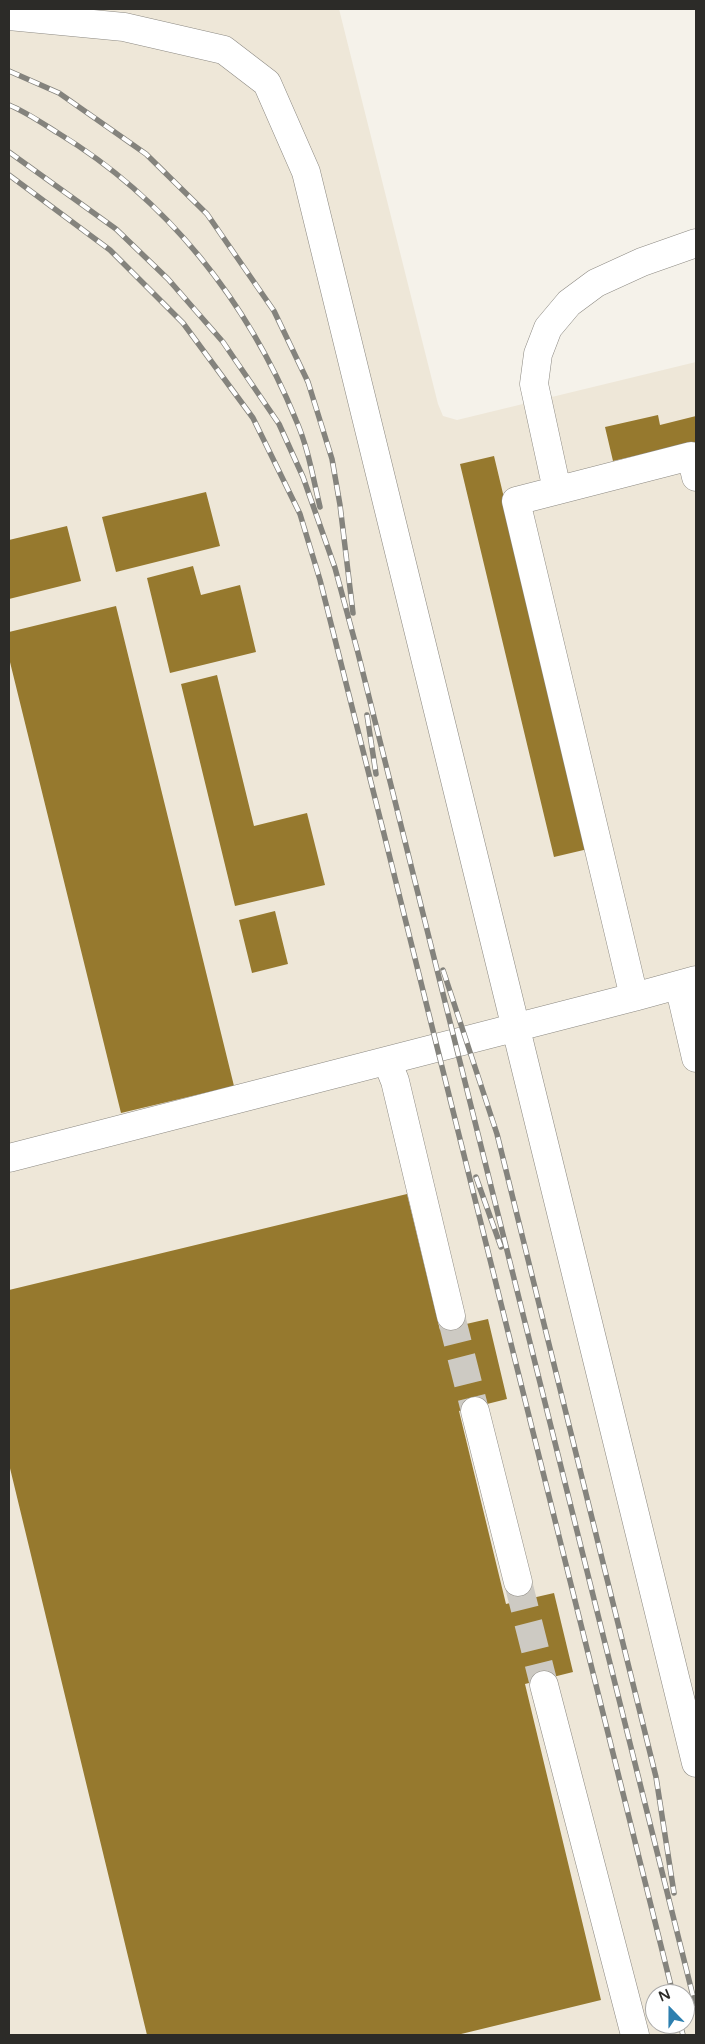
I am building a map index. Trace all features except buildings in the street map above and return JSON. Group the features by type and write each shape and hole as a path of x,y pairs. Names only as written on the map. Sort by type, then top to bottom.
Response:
{"lane":[{"path":"9,16 124,26 224,50 267,83 306,172 696,1763"},
{"path":"557,490 534,384 538,354 548,328 569,303 596,283 642,262 696,243"},
{"path":"634,997 516,501 691,456 696,477"},
{"path":"9,1158 688,983 696,1058"},
{"path":"387,1061 395,1081 451,1316"},
{"path":"476,1411 518,1582"},
{"path":"544,1685 635,2035"}],"shaded area":[{"path":"9,9 339,9 438,404 443,416 457,420 696,362 696,2035 9,2035"}],"tunnel":[{"path":"451,1316 475,1411"},
{"path":"518,1582 544,1685"}],"railway":[{"path":"9,71 59,93 146,154 207,214 274,311 308,382 332,459 340,505 353,613"},
{"path":"9,105 22,111 98,159 169,222 200,257 254,335 276,376 304,441 320,507"},
{"path":"9,152 116,229 168,279 223,342 279,424 303,477 335,568 358,653 696,2008"},
{"path":"9,175 110,250 183,323 253,418 300,514 320,580 671,1984"},
{"path":"367,715 376,774"},
{"path":"443,970 497,1134 656,1777 674,1893"},
{"path":"476,1177 501,1247"}]}
